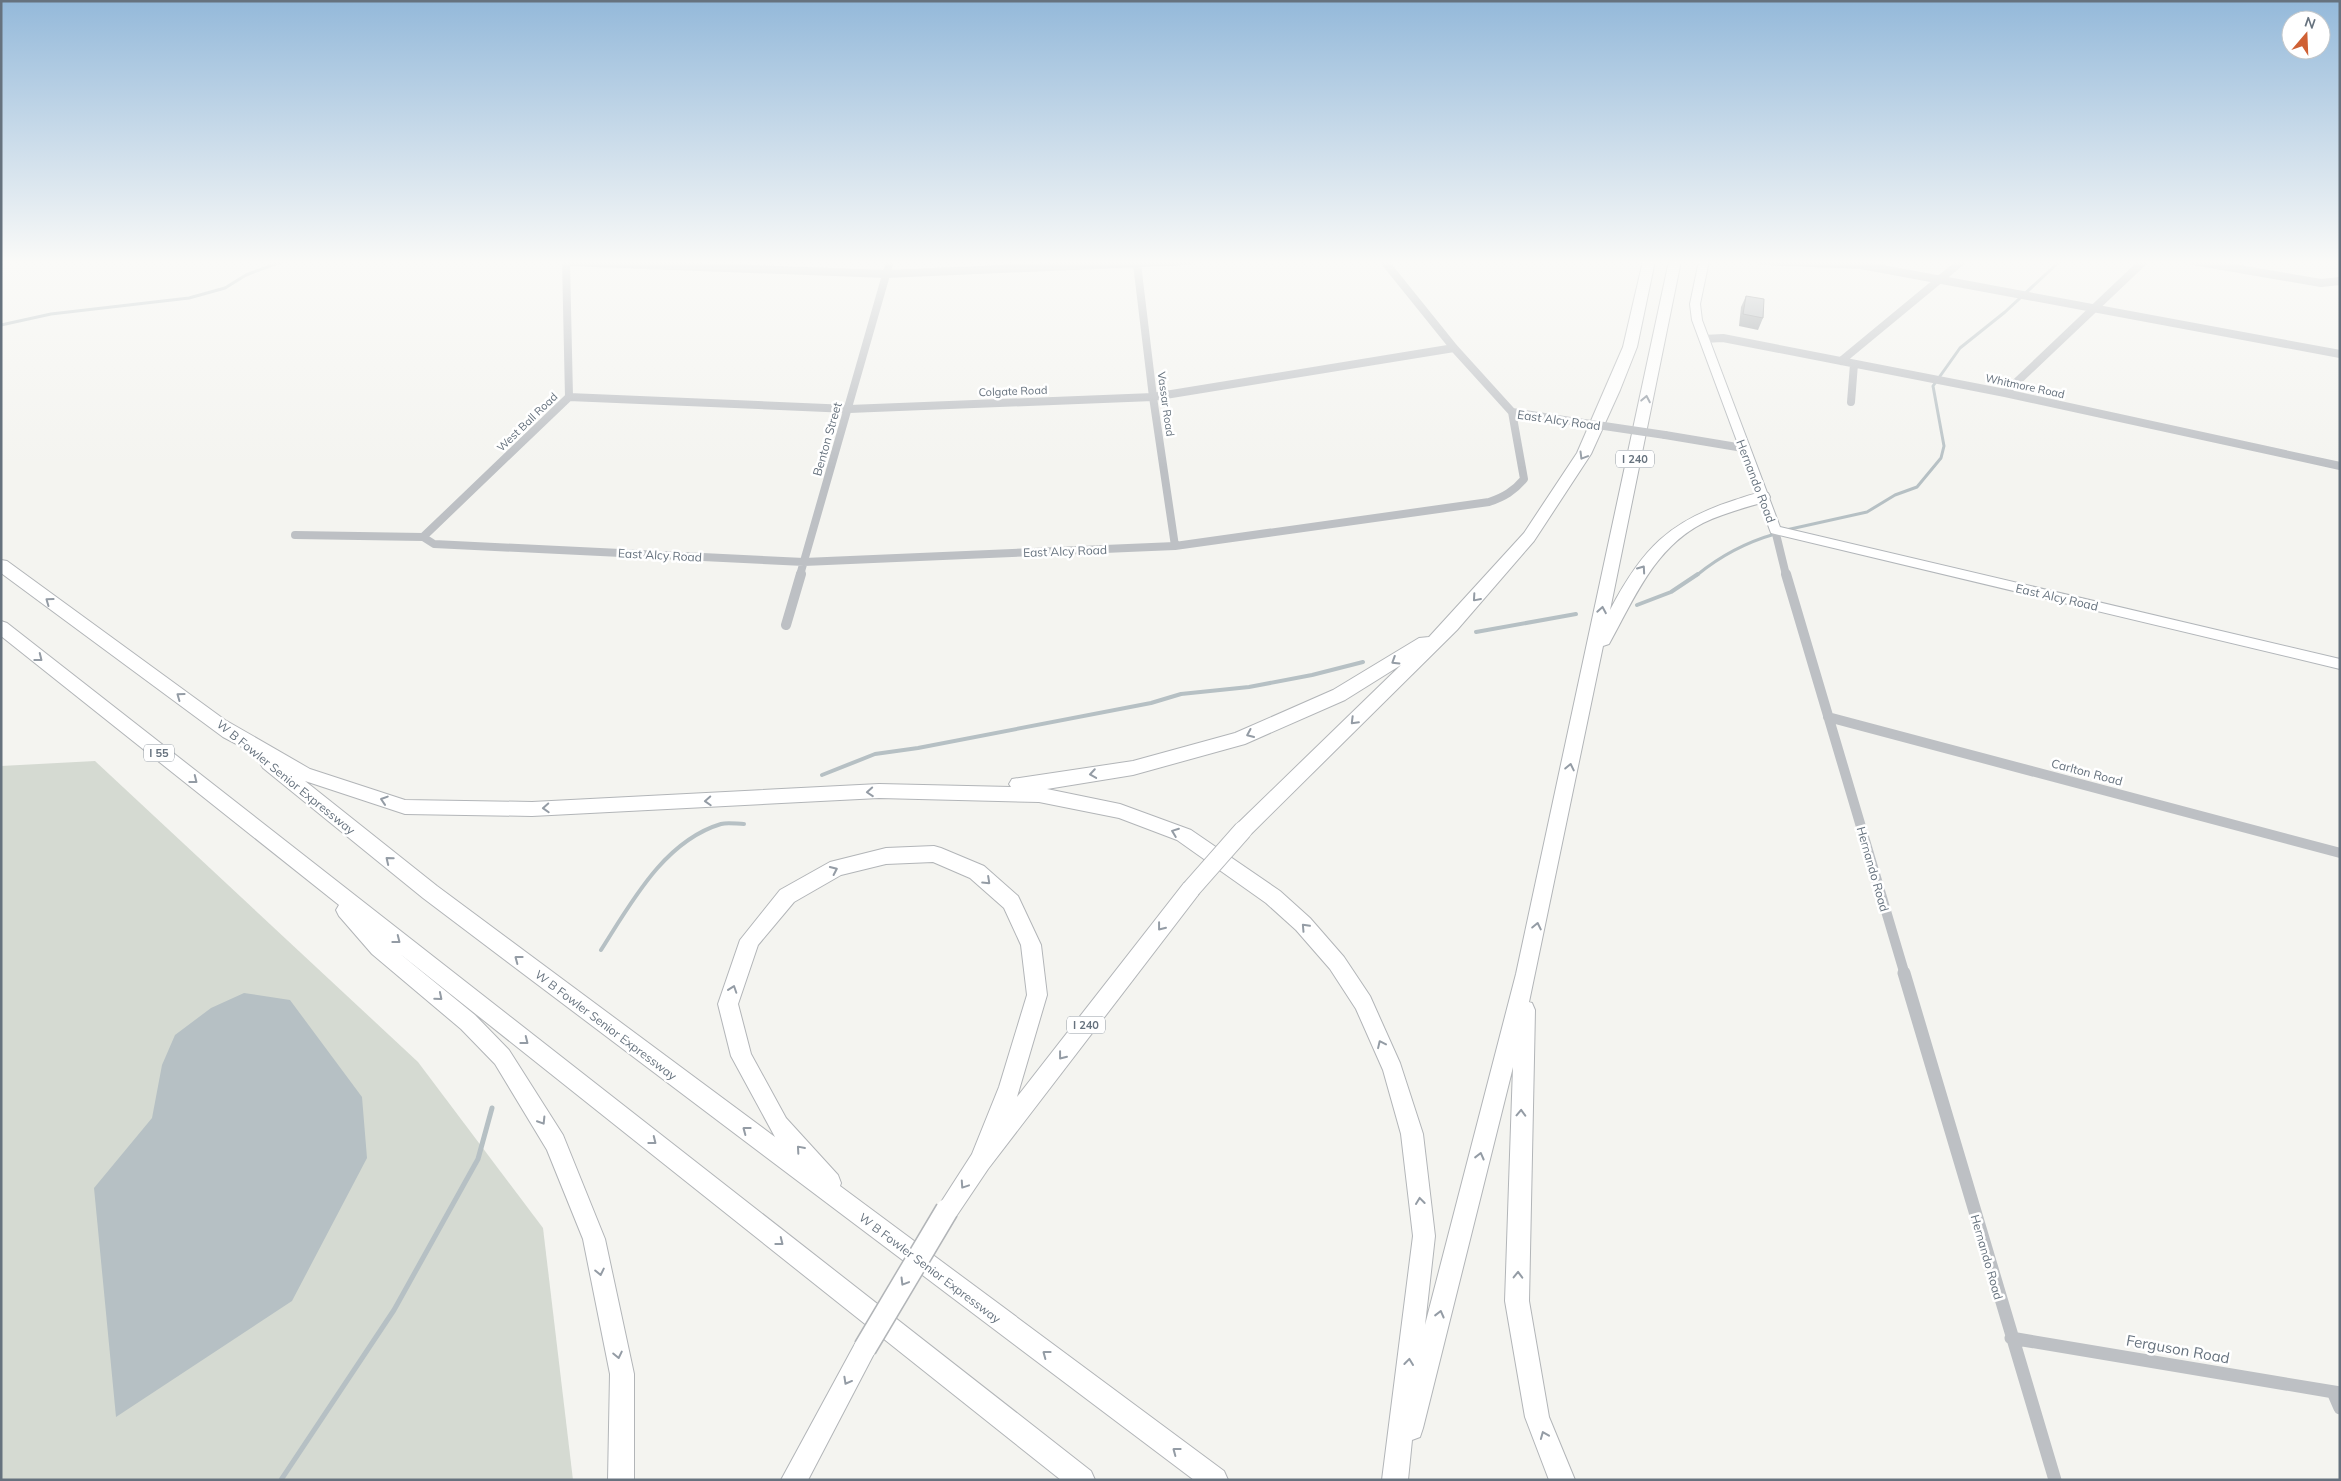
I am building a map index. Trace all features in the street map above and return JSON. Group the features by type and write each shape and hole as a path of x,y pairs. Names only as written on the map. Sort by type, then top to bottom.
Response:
{"highway":[{"name":"I 240","path":"829,1414 865,1348 947,1210 980,1161 1191,888 1243,830 1451,626 1529,537 1584,454 1613,390 1630,347 1634,330"},
{"name":"I 240","path":"1526,974 1594,658 1608,578 1630,484 1661,330"},
{"path":"1594,658 1634,581 1660,548 1696,521 1763,497"},
{"name":"W B Fowler Senior Expressway","path":"1,565 220,724 430,892 1215,1480"},
{"path":"220,724 304,774 405,807 532,809 919,791 1040,783 1132,768 1238,739 1339,695 1451,626"},
{"name":"I 55","path":"1,627 318,878"},
{"path":"919,791 1039,795 1120,811 1184,835 1273,897 1303,924 1337,963 1363,1003 1394,1070 1412,1134 1424,1236 1396,1480"},
{"path":"855,1212 778,1125 741,1056 728,1004 750,940 787,896 837,868 886,856 934,854 977,872 1010,902 1031,945 1037,995 1010,1086 980,1161"},
{"path":"318,878 379,948 468,1022 502,1057 555,1143 594,1240 622,1374 621,1480"},
{"path":"318,878 1082,1480"},
{"path":"1396,1480 1526,974"},
{"path":"1526,974 1518,1301 1537,1417 1562,1480"},
{"path":"794,1480 829,1414"},
{"path":"807,1480 829,1414"}],"street":[{"name":"West Ball Road","path":"423,537 569,397 568,330"},
{"name":"Benton Street","path":"786,625 871,330"},
{"name":"Vassar Road","path":"1145,330 1175,546"},
{"path":"1440,330 1512,412"},
{"name":"Hernando Road","path":"1700,330 1775,530 1783,565 2054,1480"},
{"path":"1841,361 1879,330"},
{"path":"2005,392 2070,330"},
{"path":"2212,330 2340,354"},
{"name":"Whitmore Road","path":"1704,339 1723,338 2005,392 2340,466"},
{"name":"Colgate Road","path":"569,397 849,409 1153,397 1454,348"},
{"path":"1851,402 1854,364"},
{"name":"East Alcy Road","path":"295,534 423,537 434,544 804,562 1175,546 1489,502 1506,497 1516,491 1524,479 1512,412 1743,448"},
{"name":"East Alcy Road","path":"1775,530 2340,664"},
{"name":"Carlton Road","path":"1828,717 2340,852"},
{"name":"Ferguson Road","path":"2011,1338 2336,1392"},
{"path":"2336,1392 2340,1408"}],"shaded area":[{"path":"95,761 418,1062 543,1228 573,1480 1,1480 1,766"},
{"path":"244,993 290,1000 362,1097 367,1158 292,1301 116,1417 94,1188 152,1118 162,1065 175,1035 211,1008"}],"waterway":[{"path":"1786,530 1867,512 1895,495 1917,487 1941,458 1944,446 1933,386 1960,348 1982,330"},
{"path":"1697,575 1734,551 1754,541 1775,534"},
{"path":"1637,605 1671,592 1698,574"},
{"path":"1476,632 1576,614"},
{"path":"822,775 875,754 918,748 1151,703 1181,694 1249,687 1312,675 1363,662"},
{"path":"601,950 637,894 666,859 682,844 701,832 721,824 744,824"},
{"path":"281,1480 394,1310 478,1159 492,1108"}]}
